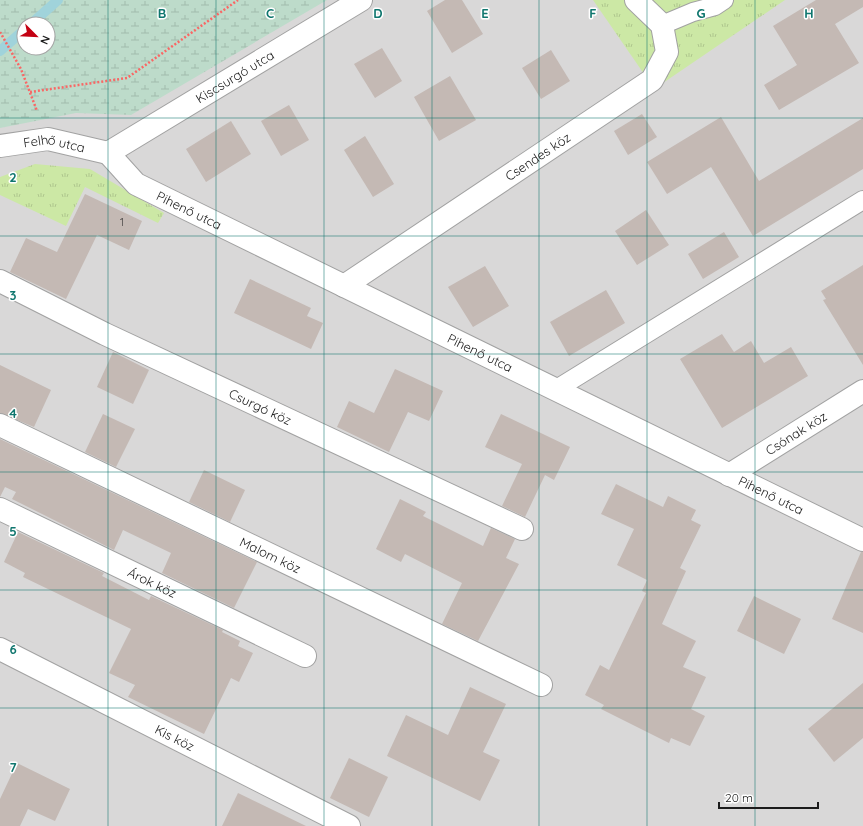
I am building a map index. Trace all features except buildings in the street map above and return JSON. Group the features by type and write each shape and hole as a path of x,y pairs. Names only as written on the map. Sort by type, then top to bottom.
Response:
{"street":[{"name":"Kiscsurgó utca","path":"108,153 361,0"},
{"path":"636,0 662,25"},
{"name":"Csendes köz","path":"344,286 652,80 667,52 662,25"},
{"name":"Felhő utca","path":"0,146 48,139 108,153"},
{"name":"Pihenő utca","path":"108,153 136,184 863,540"},
{"name":"Csurgó köz","path":"0,281 105,334 522,529"},
{"name":"Csónak köz","path":"729,475 863,391"},
{"name":"Malom köz","path":"0,425 541,685"},
{"name":"Árok köz","path":"0,509 305,656"},
{"name":"Kis köz","path":"0,649 349,826"}],"lane":[{"path":"662,25 693,12 715,6 724,0"},
{"path":"555,390 863,200"}],"path":[{"path":"0,32 21,69 30,92 127,78 238,0"}],"shaded area":[{"path":"0,0 863,0 863,826 0,826"}],"green space":[{"path":"0,0 327,0 131,115 76,113 0,128"},
{"path":"593,0 785,0 660,85 644,74"},
{"path":"35,164 90,169 164,213 158,223 85,187 66,226 0,195 0,177"}],"waterway":[{"path":"40,16 58,0"},
{"path":"0,51 16,37"}]}
